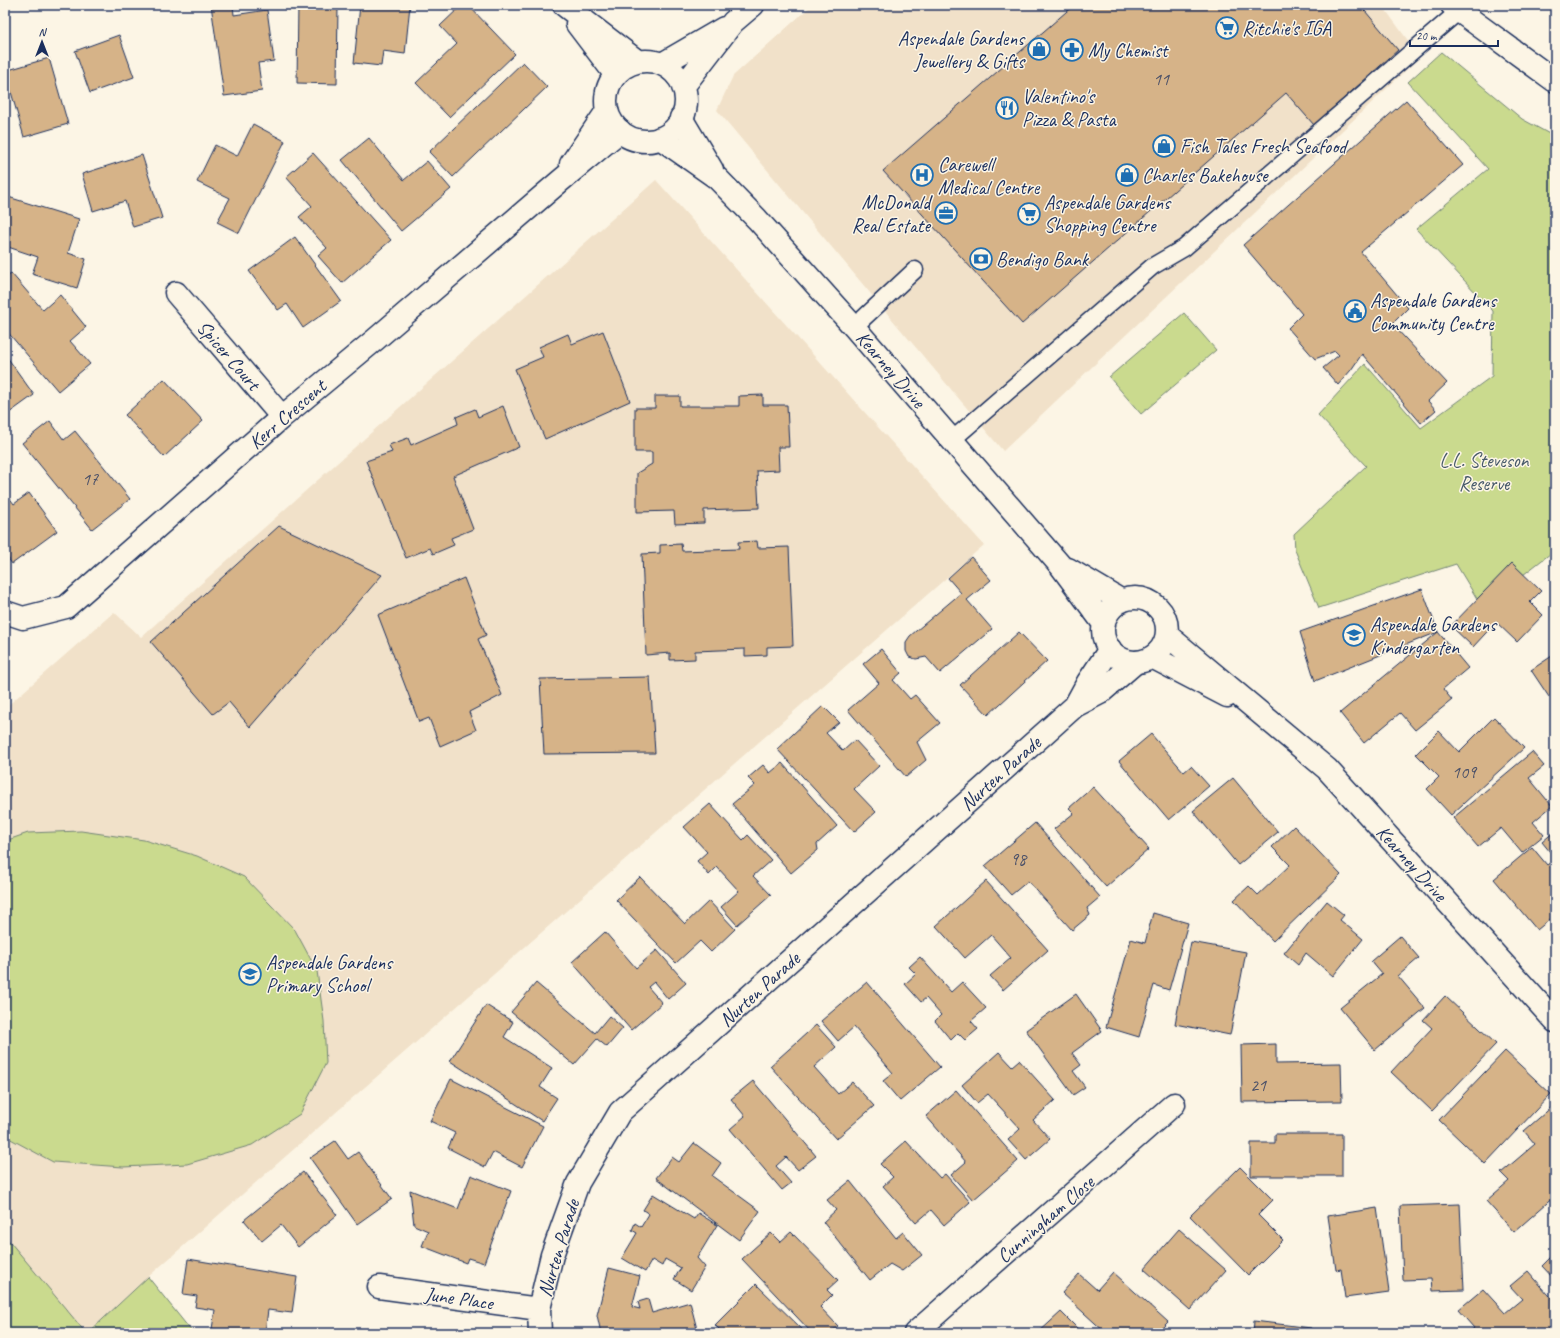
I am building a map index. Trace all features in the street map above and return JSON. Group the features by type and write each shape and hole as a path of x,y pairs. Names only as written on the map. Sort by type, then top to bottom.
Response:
{"street":[{"path":"563,5 637,61"},
{"path":"563,5 615,74"},
{"path":"662,64 733,22 753,5"},
{"path":"1455,8 1555,81"},
{"path":"683,87 733,22"},
{"path":"637,61 650,61 662,64 678,77 683,87 686,103 681,118 673,130 660,138 639,140 620,131 612,123 607,111 605,98 608,86 615,74 625,66 637,61"},
{"name":"Kerr Crescent","path":"559,182 607,111"},
{"name":"Kearney Drive","path":"681,118 717,178"},
{"name":"Kerr Crescent","path":"5,613 23,618 66,607 282,417 620,131"},
{"name":"Kearney Drive","path":"660,138 717,178 757,220 854,327 1060,564 1104,624"},
{"name":"Spicer Court","path":"176,293 282,417"},
{"name":"Kearney Drive","path":"1060,564 1122,600"},
{"path":"1132,598 1141,599 1157,606 1163,614 1167,624 1167,635 1159,652 1144,660 1126,660 1117,656 1105,641 1104,624 1107,614 1122,600 1132,598"},
{"name":"Kearney Drive","path":"1167,635 1327,769 1555,1020"},
{"name":"Nurten Parade","path":"1075,706 1088,682 1110,649"},
{"name":"Kearney Drive","path":"1144,660 1261,714"},
{"name":"Nurten Parade","path":"540,1333 539,1309 552,1255 578,1183 620,1112 1075,706 1100,694 1144,660"},
{"name":"Cunningham Close","path":"915,1333 1174,1104"},
{"name":"June Place","path":"379,1287 539,1309"}],"lane":[{"path":"952,440 1153,266 1184,248 1455,8"},
{"path":"854,327 915,270"}],"shaded area":[{"name":"Aspendale Gardens Shopping Centre","path":"812,5 1382,5 1420,57 1003,451 717,110 733,76"},
{"name":"Aspendale Gardens Primary School","path":"656,180 984,545 148,1277 88,1333 86,1333 5,1239 5,708 114,612 141,637"}],"green space":[{"name":"L.L. Steveson Reserve","path":"1441,52 1522,119 1555,137 1555,550 1482,607 1456,564 1319,608 1295,550 1294,534 1366,466 1318,415 1365,364 1421,428 1492,376 1493,311 1416,229 1488,169 1408,82"},
{"path":"1184,313 1216,350 1141,414 1109,377"},
{"path":"81,831 144,840 197,856 244,877 295,930 317,971 324,1021 326,1063 300,1114 252,1145 187,1164 123,1167 53,1162 5,1136 5,841 28,833"},
{"path":"5,1236 86,1333 5,1333"},
{"path":"148,1277 193,1333 88,1333"}],"building":[{"path":"211,5 233,5 234,15 267,10 274,61 258,63 262,91 224,96"},
{"path":"298,5 338,5 337,84 297,83"},
{"path":"360,5 410,5 405,54 383,51 381,66 354,63"},
{"path":"462,5 468,5 515,54 449,117 416,83 457,44 440,26"},
{"path":"1074,5 1360,5 1398,50 1314,125 1286,93 1022,324 883,171"},
{"path":"119,35 134,77 90,93 75,51"},
{"path":"49,58 68,124 24,137 5,71"},
{"path":"523,62 547,87 453,177 429,152"},
{"path":"1406,100 1463,165 1361,252 1408,308 1392,324 1447,383 1428,401 1436,410 1421,423 1362,354 1338,385 1323,368 1339,355 1335,351 1315,359 1288,328 1302,314 1243,245"},
{"path":"253,124 285,141 239,233 217,222 230,198 197,182 215,145 237,156"},
{"path":"369,138 404,180 427,161 451,189 401,231 342,160"},
{"path":"313,153 391,240 342,283 318,256 327,248 299,217 312,206 286,177"},
{"path":"142,155 162,218 133,227 125,201 93,211 82,174"},
{"path":"5,196 79,219 68,253 86,259 77,288 32,274 38,257 5,246"},
{"path":"295,237 341,301 303,328 287,304 278,310 249,271"},
{"path":"11,273 43,310 60,295 86,327 70,341 90,364 58,391 5,329 5,277"},
{"path":"603,331 630,401 545,439 515,369 543,357 539,347 568,334 572,344"},
{"path":"7,357 34,395 5,416 5,359"},
{"path":"164,379 203,421 164,457 125,415"},
{"path":"763,395 763,405 787,405 789,447 778,447 779,470 757,471 759,508 704,510 704,523 675,524 674,511 637,512 637,473 652,464 652,452 635,452 635,408 655,408 655,396 680,396 680,406 739,406 739,396"},
{"path":"503,406 519,447 453,476 473,529 451,538 454,545 433,554 430,548 406,558 366,461 392,452 389,445 408,438 411,445 458,424 456,417 475,409 478,417"},
{"path":"50,421 64,440 75,431 130,499 92,529 22,443"},
{"path":"5,492 14,504 29,493 57,531 12,564 5,554"},
{"path":"279,526 382,575 250,727 229,702 213,714 151,642"},
{"path":"757,541 758,548 789,547 793,646 767,647 767,655 745,656 745,649 695,651 695,659 670,660 670,653 646,655 642,554 660,553 660,545 681,544 682,551 739,549 738,542"},
{"path":"971,557 991,580 967,600 992,629 940,673 926,657 916,659 909,657 906,651 906,642 910,636 961,593 948,578"},
{"path":"1512,563 1541,591 1530,602 1543,615 1517,642 1496,622 1473,647 1451,626"},
{"path":"464,578 486,635 478,639 502,695 469,712 476,730 440,746 429,718 419,722 378,615"},
{"path":"1422,589 1438,632 1315,681 1300,632"},
{"path":"1019,632 1047,661 988,715 960,685"},
{"path":"1438,632 1468,668 1443,689 1452,700 1415,730 1400,713 1364,743 1340,713"},
{"path":"881,649 901,673 893,680 910,699 915,695 940,723 917,742 926,760 906,777 848,710 879,683 863,664"},
{"path":"1555,654 1555,693 1549,697 1531,670"},
{"path":"650,677 655,753 544,754 540,679"},
{"path":"823,706 839,722 826,733 843,751 855,740 879,766 854,789 876,812 854,832 777,749"},
{"path":"1494,717 1524,748 1451,815 1427,789 1439,777 1416,754 1439,731 1459,752"},
{"path":"1151,734 1184,772 1191,766 1209,786 1169,820 1119,761"},
{"path":"1532,752 1544,766 1529,778 1552,806 1533,822 1544,835 1522,853 1501,828 1478,847 1453,818"},
{"path":"782,763 837,826 817,844 818,850 791,873 732,804 755,785 748,778 763,765 770,773"},
{"path":"1233,778 1278,832 1238,865 1193,811"},
{"path":"1093,787 1149,849 1106,887 1054,829 1074,813 1069,808"},
{"path":"710,804 743,840 748,835 771,860 753,876 771,895 737,925 721,907 739,891 717,867 709,875 697,861 707,852 684,827"},
{"path":"1035,823 1100,897 1087,908 1090,915 1072,930 1028,881 1011,895 985,866"},
{"path":"1294,826 1341,875 1273,941 1234,900 1249,886 1258,895 1290,865 1272,847"},
{"path":"1555,831 1555,858 1542,842"},
{"path":"1532,847 1547,865 1555,859 1555,915 1537,930 1494,879"},
{"path":"640,877 685,924 709,901 735,929 711,952 700,941 676,963 616,900"},
{"path":"986,881 1048,950 1003,990 990,976 1011,958 991,935 965,958 936,926"},
{"path":"1327,901 1344,915 1340,920 1363,939 1333,976 1306,953 1298,965 1284,953"},
{"path":"1153,913 1188,923 1169,990 1154,985 1139,1037 1106,1027 1131,939 1145,943"},
{"path":"605,932 636,968 657,950 686,983 668,999 654,982 648,987 662,1003 631,1030 572,962"},
{"path":"1400,936 1419,958 1398,976 1425,1008 1375,1050 1340,1008 1382,974 1371,961"},
{"path":"1191,942 1246,952 1230,1035 1175,1024"},
{"path":"920,957 951,992 962,982 986,1008 971,1021 978,1029 965,1040 958,1033 951,1040 935,1021 941,1015 926,998 921,1002 905,984 916,974 909,967"},
{"path":"867,982 940,1067 900,1101 883,1081 893,1073 854,1027 838,1041 821,1021"},
{"path":"536,983 595,1033 609,1016 623,1028 607,1047 597,1039 574,1065 511,1012"},
{"path":"1076,994 1102,1031 1072,1053 1081,1065 1073,1071 1085,1087 1073,1095 1026,1030"},
{"path":"1445,996 1496,1044 1432,1111 1391,1072 1432,1028 1423,1020"},
{"path":"486,1005 513,1022 504,1037 552,1068 540,1087 557,1098 542,1121 450,1061"},
{"path":"816,1025 836,1047 814,1067 838,1094 852,1082 874,1106 836,1139 770,1066"},
{"path":"1276,1044 1276,1064 1341,1063 1342,1101 1242,1102 1241,1045"},
{"path":"1505,1051 1551,1094 1485,1164 1439,1120"},
{"path":"999,1052 1012,1066 1019,1060 1055,1100 1033,1120 1050,1139 1026,1160 1008,1140 1020,1129 988,1094 977,1103 962,1085"},
{"path":"451,1079 543,1126 522,1167 493,1152 485,1167 448,1148 455,1133 430,1121"},
{"path":"753,1081 816,1156 798,1170 786,1157 776,1166 791,1183 782,1190 730,1129 745,1116 731,1099"},
{"path":"956,1090 1018,1161 973,1200 951,1175 966,1162 926,1116"},
{"path":"1553,1106 1555,1109 1555,1196 1514,1232 1486,1201 1509,1181 1501,1173 1535,1144 1524,1131"},
{"path":"1275,1134 1342,1134 1342,1176 1251,1176 1251,1143 1275,1143"},
{"path":"335,1141 348,1159 358,1152 392,1199 357,1224 310,1158"},
{"path":"906,1141 940,1178 945,1174 970,1202 944,1225 931,1210 916,1223 883,1186 893,1177 880,1164"},
{"path":"694,1143 721,1163 712,1176 760,1211 739,1240 656,1178 672,1157 679,1162"},
{"path":"1240,1167 1273,1200 1258,1215 1283,1240 1248,1275 1190,1216"},
{"path":"303,1172 337,1215 298,1247 281,1225 262,1241 244,1220"},
{"path":"471,1175 511,1191 484,1263 468,1258 466,1263 422,1246 428,1231 414,1225 410,1190 458,1209"},
{"path":"850,1181 896,1238 903,1232 922,1255 902,1271 890,1264 870,1280 823,1222 836,1210 827,1200"},
{"path":"653,1194 694,1219 698,1213 717,1225 697,1258 705,1267 691,1290 674,1279 681,1268 665,1259 662,1266 652,1260 645,1272 622,1258 637,1233 632,1230 635,1223 641,1227 649,1214 643,1210"},
{"path":"1460,1204 1464,1290 1432,1291 1431,1279 1403,1280 1400,1206"},
{"path":"1377,1208 1389,1292 1345,1298 1341,1269 1336,1270 1328,1216"},
{"path":"1179,1229 1226,1270 1190,1310 1144,1269"},
{"path":"791,1232 838,1280 827,1290 832,1295 820,1307 838,1326 830,1333 812,1333 742,1259 771,1233 780,1242"},
{"path":"1555,1253 1555,1280 1542,1266"},
{"path":"188,1259 297,1277 292,1313 268,1310 265,1333 237,1333 212,1329 215,1310 195,1307 197,1296 183,1294"},
{"path":"609,1268 640,1276 632,1307 640,1309 638,1302 648,1299 652,1313 690,1302 698,1333 601,1333 597,1315"},
{"path":"1528,1271 1555,1302 1555,1324 1545,1333 1468,1333 1474,1328 1458,1310 1483,1289 1505,1313 1522,1299 1510,1286"},
{"path":"1113,1272 1168,1322 1157,1333 1106,1333 1062,1293 1079,1274 1097,1290"},
{"path":"756,1284 806,1333 723,1333 715,1325"},
{"path":"1061,1312 1082,1333 1038,1333"},
{"path":"1254,1321 1311,1328 1310,1333 1253,1333"}],"place":[{"name":"Ritchie's IGA","path":"1227,28"},
{"name":"Aspendale Gardens Jewellery & Gifts","path":"1039,49"},
{"name":"My Chemist","path":"1072,50"},
{"name":"Valentino's Pizza & Pasta","path":"1007,108"},
{"name":"Fish Tales Fresh Seafood","path":"1164,146"},
{"name":"Carewell Medical Centre","path":"922,175"},
{"name":"Charles Bakehouse","path":"1127,175"},
{"name":"McDonald Real Estate","path":"946,213"},
{"name":"Aspendale Gardens Shopping Centre","path":"1029,214"},
{"name":"Bendigo Bank","path":"981,259"},
{"name":"Aspendale Gardens Community Centre","path":"1355,311"},
{"name":"Aspendale Gardens Kindergarten","path":"1354,635"},
{"name":"Aspendale Gardens Primary School","path":"250,974"}]}
